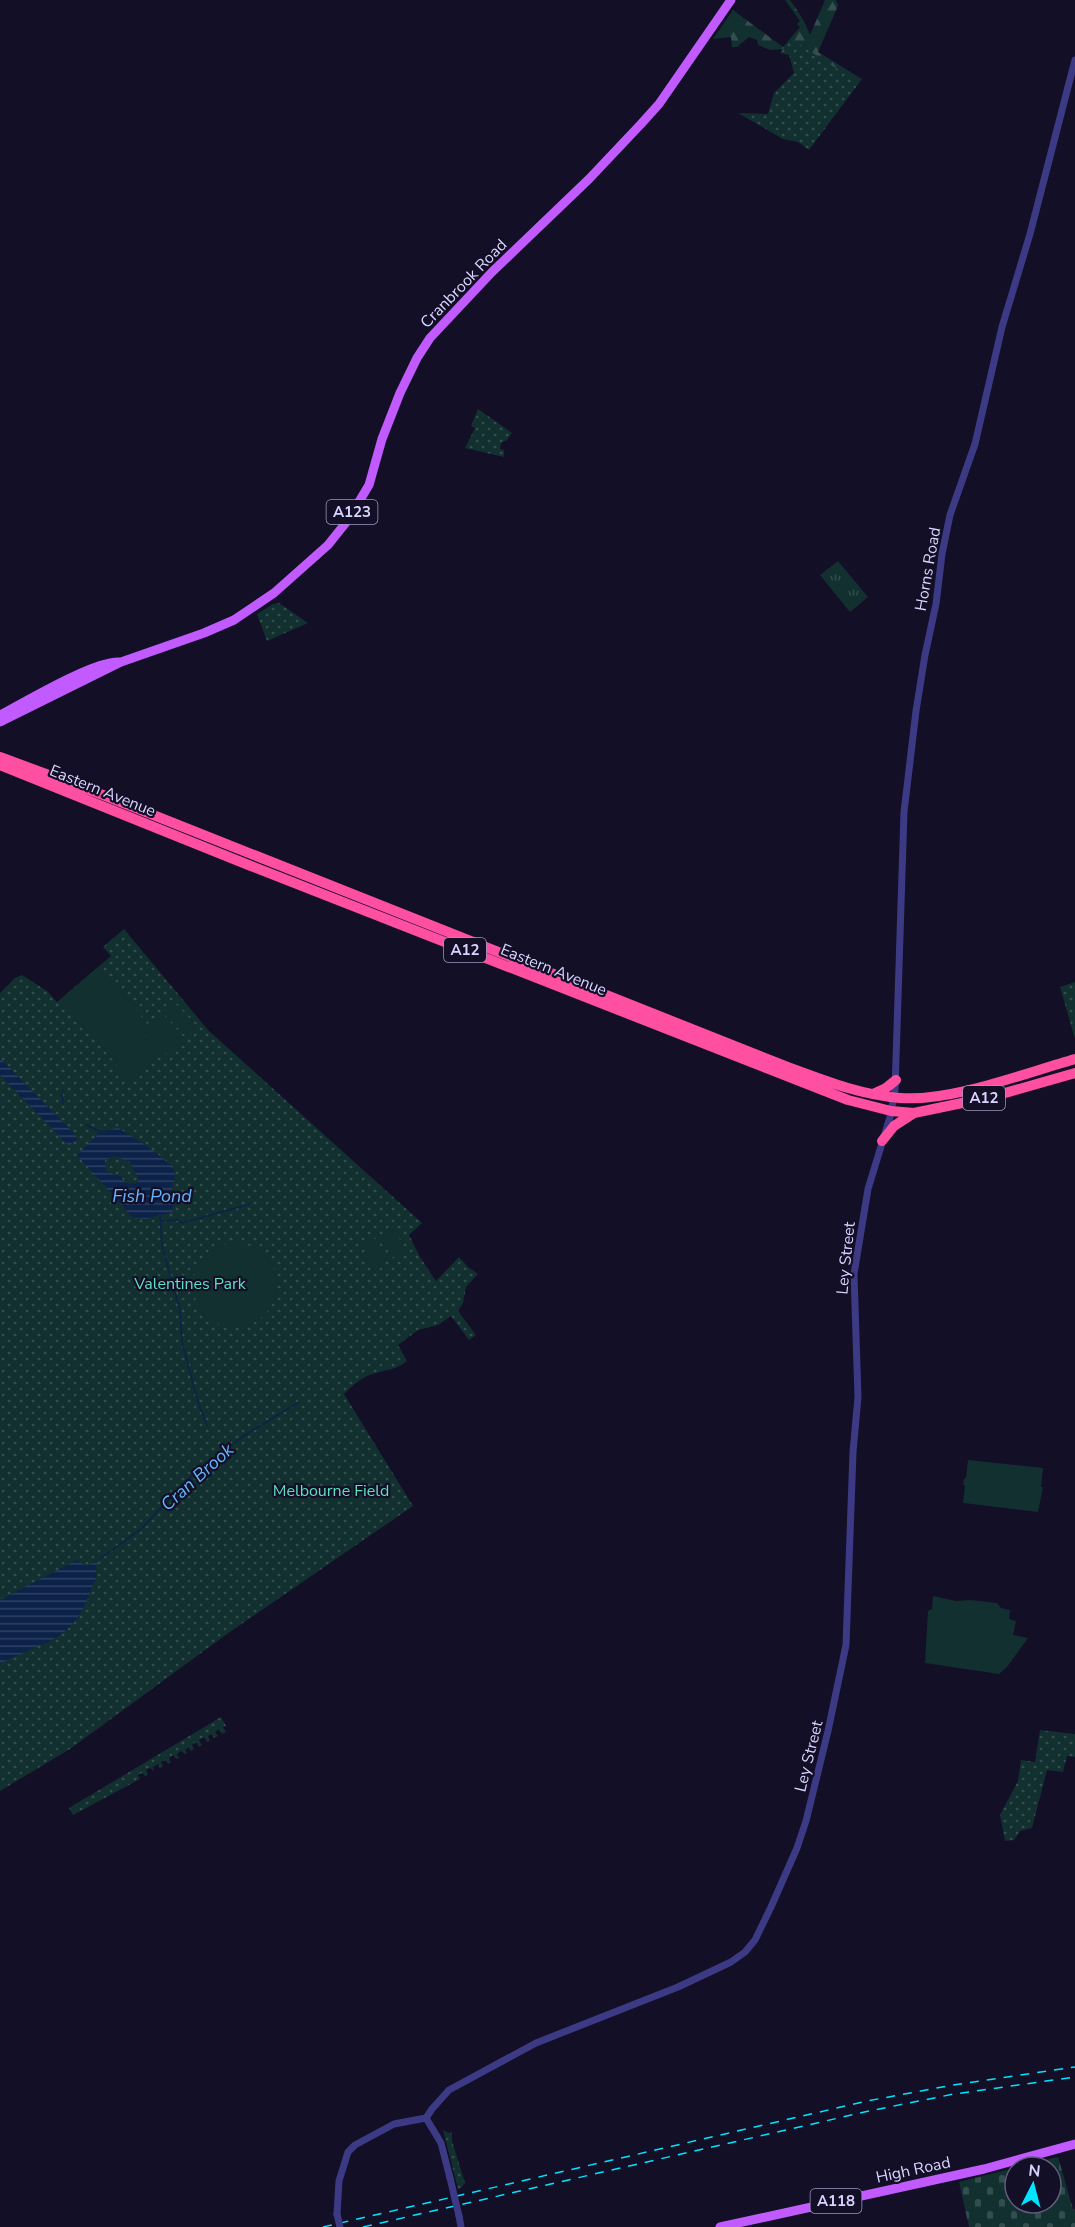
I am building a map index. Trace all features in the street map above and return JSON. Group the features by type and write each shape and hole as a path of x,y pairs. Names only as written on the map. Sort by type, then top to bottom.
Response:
{"highway":[{"name":"Eastern Avenue","path":"0,757 103,795 834,1085 894,1098 926,1098 1075,1059"},
{"name":"Eastern Avenue","path":"0,765 833,1095 891,1111 914,1113 967,1102 1075,1073"},
{"path":"873,1094 896,1080"},
{"path":"834,1085 848,1094 886,1103 891,1111"},
{"path":"894,1098 903,1105 967,1102"},
{"path":"882,1141 894,1126 914,1113"}],"main road":[{"name":"Cranbrook Road","path":"0,722 121,662 234,620 274,593 328,545 348,520 369,485 382,440 400,393 417,358 430,338 504,261 589,179 647,117 690,61 731,0"},
{"name":"Cranbrook Road","path":"0,715 91,670 111,662 121,662"},
{"name":"High Road","path":"720,2227 984,2169 1075,2144"}],"street":[{"name":"Horns Road","path":"894,1098 904,812 916,711 936,604 942,554 950,515 975,444 1002,327 1030,234 1075,60"},
{"name":"Ley Street","path":"426,2118 449,2090 536,2043 689,1983 731,1962 751,1945 771,1907 797,1848 806,1821 846,1645 849,1525 858,1397 854,1275 868,1189 894,1098"},
{"path":"340,2227 337,2214 339,2181 348,2152 355,2145 383,2128 405,2121 426,2118 441,2143 461,2227"}],"green space":[{"path":"785,0 790,0 793,4 810,35 825,0 836,0 838,6 818,52 862,79 859,83 823,63 786,49 770,50 758,45 757,40 749,37 737,47 732,47 731,37 713,39 733,10 783,47 800,27 797,24 800,21"},
{"path":"791,39 859,83 809,150 798,142 783,139 738,113 768,114 774,93 794,73 789,55 780,53"},
{"path":"478,409 512,433 507,440 501,443 500,449 504,450 504,457 465,448 475,428 471,426"},
{"path":"838,561 868,597 850,612 820,575"},
{"path":"279,603 308,623 267,641 257,614"},
{"name":"Valentines Park","path":"124,929 208,1030 422,1223 409,1235 436,1281 459,1257 478,1274 466,1287 463,1303 458,1311 476,1335 469,1340 451,1316 438,1325 418,1330 398,1345 407,1361 396,1368 367,1376 344,1394 413,1506 227,1634 70,1749 0,1791 0,993 15,978 22,975 47,991 57,1002 111,956 103,947"},
{"path":"98,967 150,1027 164,1015 184,1037 164,1055 144,1033 149,1028 112,1059 60,1000"},
{"path":"1075,982 1075,1039 1060,987"},
{"path":"176,1004 196,1025 185,1035 166,1014"},
{"path":"143,1035 161,1054 131,1081 113,1062"},
{"path":"396,1230 405,1252 391,1258 381,1236"},
{"path":"377,1238 386,1260 372,1267 362,1244"},
{"path":"235,1243 251,1246 265,1255 274,1269 277,1285 274,1301 265,1315 251,1324 235,1327 219,1324 205,1315 196,1301 193,1285 196,1269 205,1255 219,1246"},
{"path":"968,1460 1043,1468 1041,1487 1043,1487 1038,1512 963,1503 965,1485 963,1485"},
{"path":"933,1596 956,1601 997,1603 1001,1608 1010,1610 1009,1619 1016,1621 1013,1635 1028,1638 1007,1667 999,1674 925,1663 928,1611 932,1609"},
{"path":"221,1717 226,1726 223,1727 226,1732 222,1734 219,1729 215,1732 218,1736 214,1738 212,1734 208,1736 210,1741 207,1742 204,1737 199,1740 202,1745 199,1747 196,1742 192,1745 194,1749 191,1751 189,1747 185,1750 187,1753 185,1754 181,1751 177,1754 179,1758 176,1759 173,1755 169,1758 171,1762 168,1764 166,1760 161,1762 163,1766 160,1768 158,1764 153,1767 154,1771 150,1768 146,1770 148,1775 145,1776 142,1773 138,1775 140,1779 73,1815 69,1808"},
{"path":"1040,1730 1075,1734 1075,1757 1067,1756 1063,1772 1047,1770 1032,1828 1020,1831 1014,1840 1005,1841 1000,1815 1018,1781 1021,1760 1035,1762"},
{"path":"443,2130 452,2132 452,2141 465,2183 458,2189"},
{"path":"1003,2171 1003,2215 1063,2215 1063,2174 1073,2209 1075,2209 1075,2227 969,2227 959,2182"}],"water":[{"path":"0,1058 78,1138 69,1146 0,1075"},
{"name":"Fish Pond","path":"118,1128 150,1148 167,1162 175,1174 172,1188 173,1212 146,1219 133,1218 77,1155 98,1135 100,1129 103,1131","holes":["114,1156 130,1162 139,1180 136,1184 126,1183 121,1177 106,1171 105,1160"]},
{"path":"77,1560 86,1566 96,1561 98,1564 95,1568 96,1579 76,1620 55,1638 0,1664 0,1600"}],"waterway":[{"path":"62,1094 63,1103"},
{"path":"86,1125 99,1131"},
{"path":"162,1221 178,1220 182,1223 250,1204"},
{"path":"160,1216 162,1246 180,1310 182,1342 198,1402 207,1425"},
{"name":"Cran Brook","path":"100,1559 142,1528 189,1478 242,1437 299,1402"}],"railway":[{"path":"323,2227 867,2101 953,2085 1075,2067"},
{"path":"363,2227 869,2111 954,2094 1075,2077"}],"park label":[{"name":"Melbourne Field","path":"331,1490"}]}
